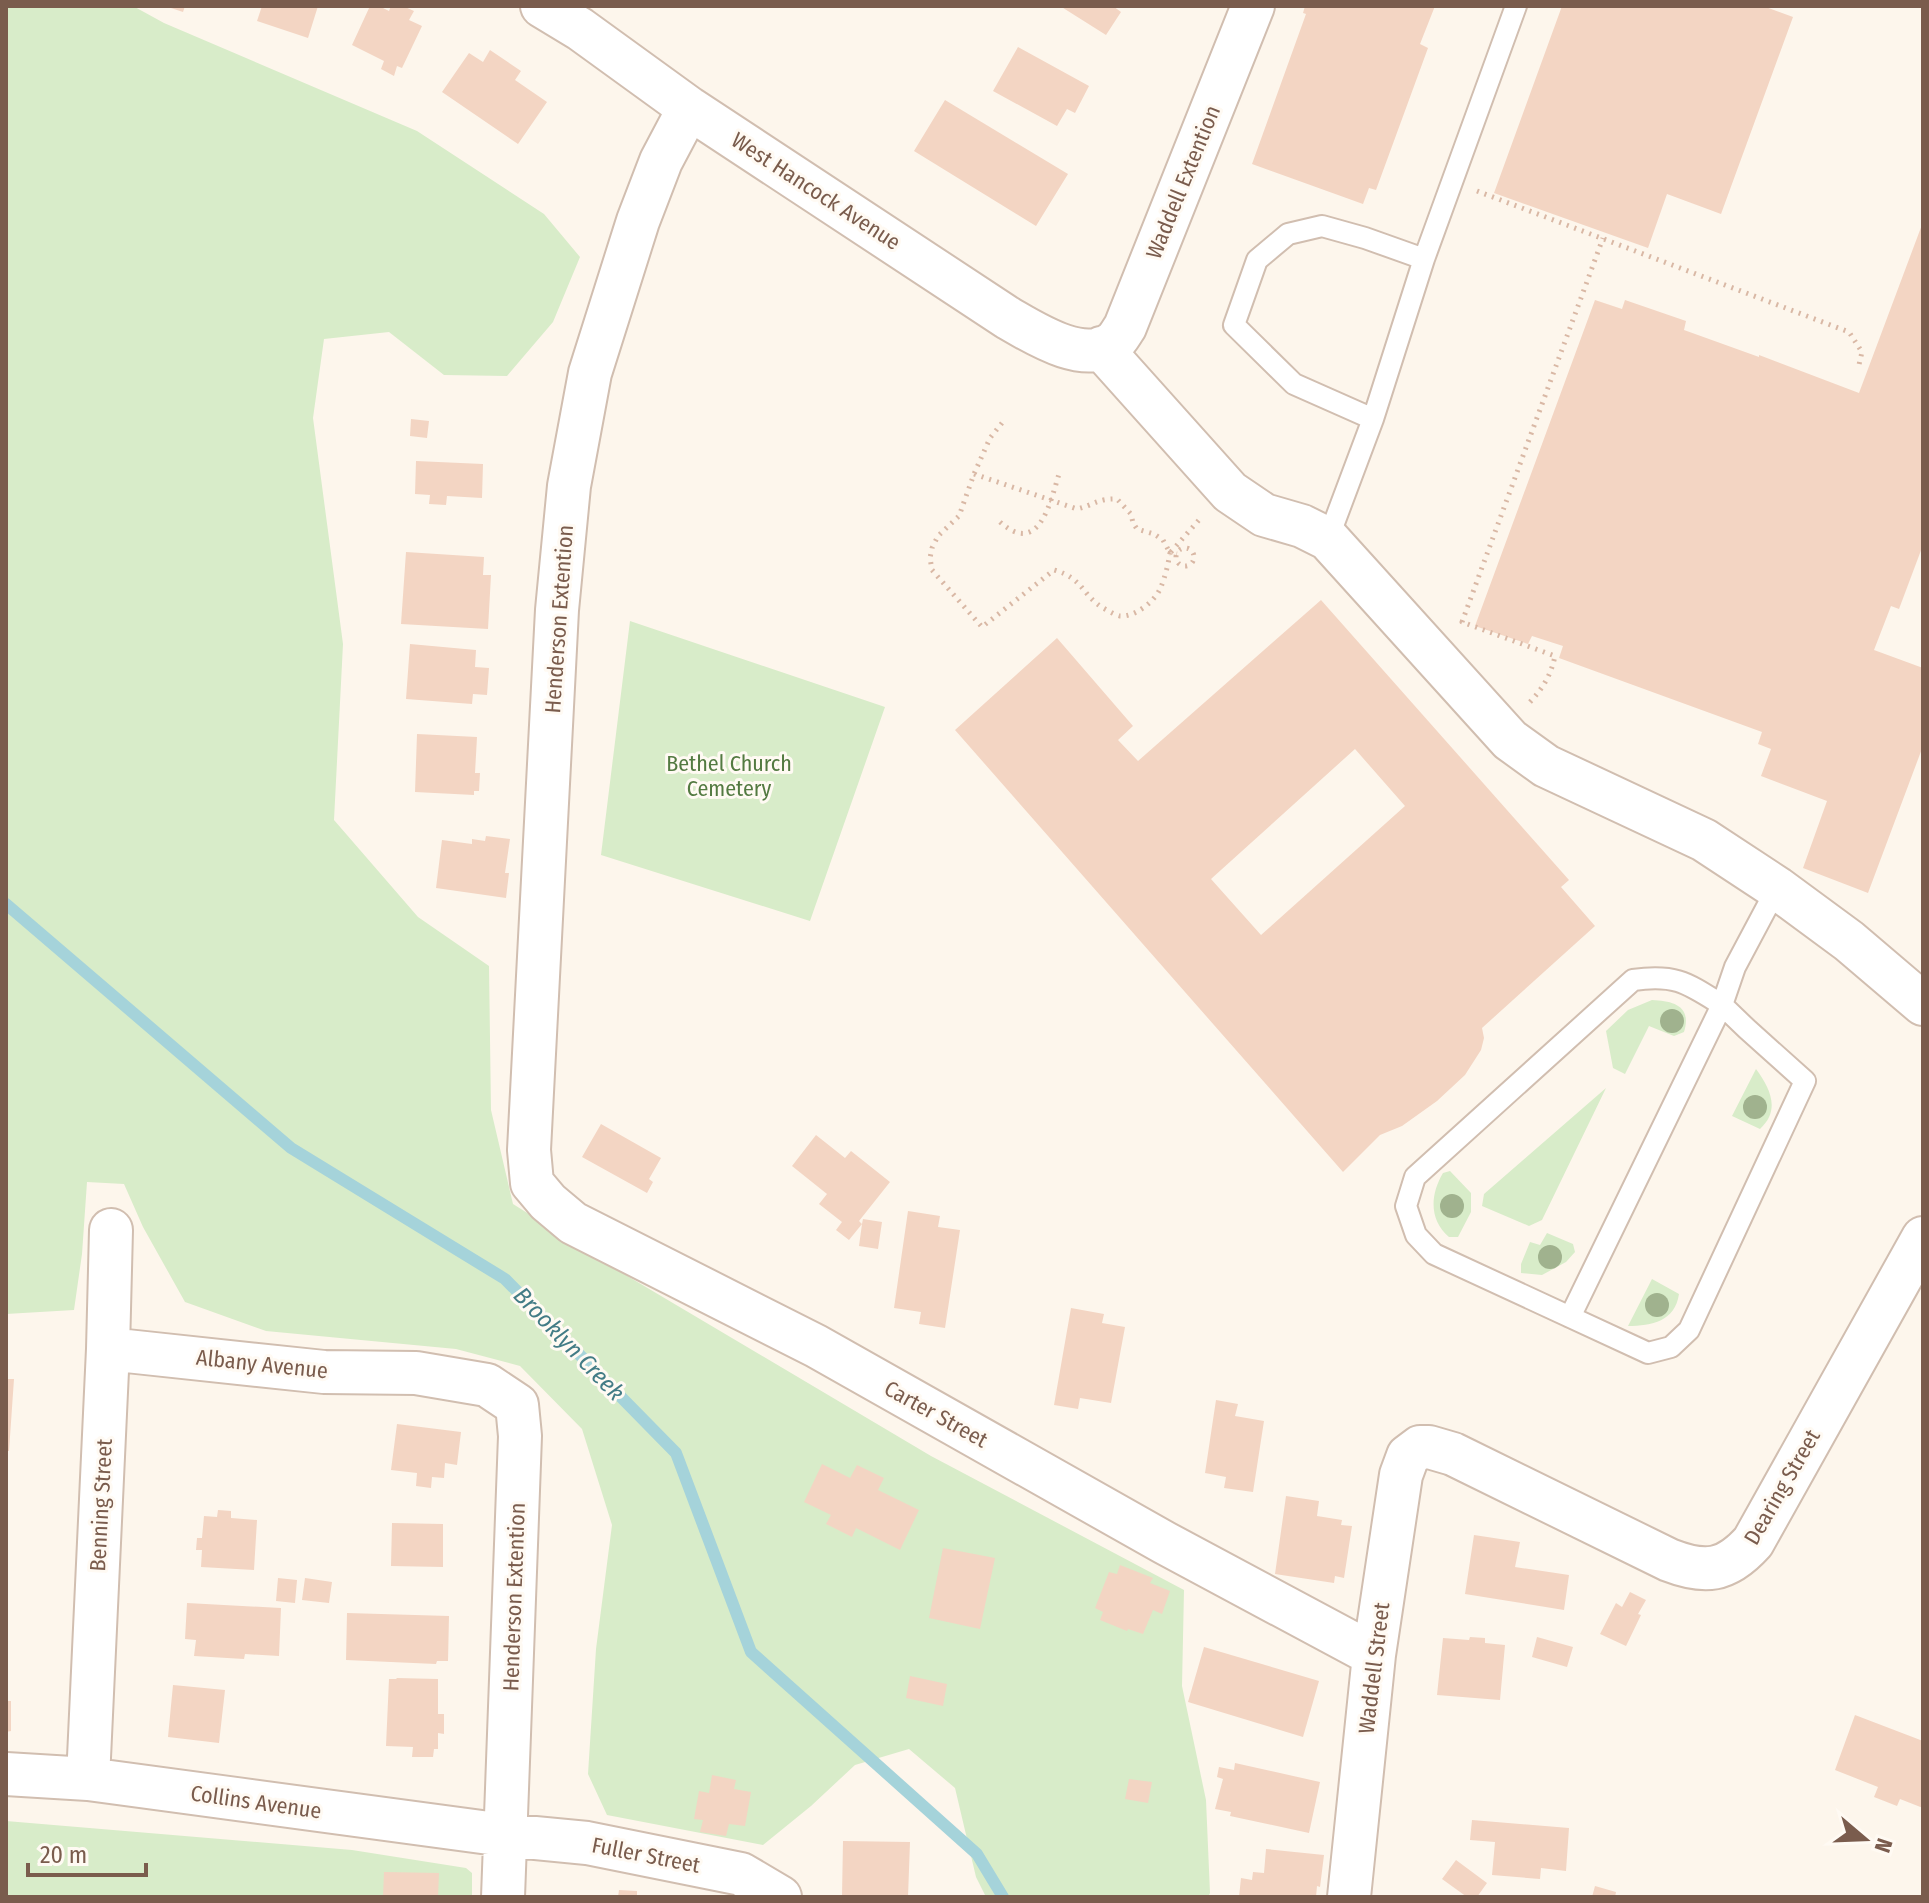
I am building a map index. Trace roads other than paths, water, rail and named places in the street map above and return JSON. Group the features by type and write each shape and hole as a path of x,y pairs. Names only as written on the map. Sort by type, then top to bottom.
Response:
{"street":[{"name":"West Hancock Avenue","path":"542,6 580,29 689,108 1008,318 1067,348 1101,348"},
{"name":"Waddell Extention","path":"1101,348 1114,342 1125,327 1253,6"},
{"name":"Henderson Extention","path":"529,1150 556,626 569,486 590,373 638,221 661,161 689,108"},
{"path":"1101,348 1230,492 1264,515 1302,526 1328,539 1510,740 1546,766 1704,840 1849,941 1923,1004"},
{"name":"Carter Street","path":"529,1150 532,1183 548,1202 573,1223 816,1346 1165,1543 1374,1655"},
{"name":"Benning Street","path":"88,1779 111,1230"},
{"name":"Dearing Street","path":"1420,1447 1453,1454 1669,1560 1698,1569 1729,1564 1753,1542 1923,1238"},
{"name":"Albany Avenue","path":"108,1349 324,1372 416,1373"},
{"name":"Henderson Extention","path":"416,1373 487,1385 517,1405 520,1436 503,1897"},
{"name":"Waddell Street","path":"1349,1897 1374,1655 1401,1475 1408,1456 1420,1447"},
{"name":"Collins Avenue","path":"6,1774 88,1779 504,1835"},
{"name":"Fuller Street","path":"504,1835 587,1843 741,1874 780,1897"}],"lane":[{"path":"1328,539 1373,419 1424,259 1516,6"},
{"path":"1373,419 1294,384 1234,325 1257,260 1288,234 1322,226 1424,259"},
{"path":"1570,1317 1722,1005 1735,967 1777,888"},
{"path":"1657,977 1686,983 1722,1005 1805,1081 1689,1330 1671,1347 1648,1353 1434,1254 1416,1235 1406,1206 1415,1177 1633,980 1657,977"}],"waterway":[{"name":"Brooklyn Creek","path":"6,904 291,1148 505,1279 676,1453 751,1652 977,1854 1003,1897"}],"park label":[{"name":"Bethel Church Cemetery","path":"729,776"}]}
